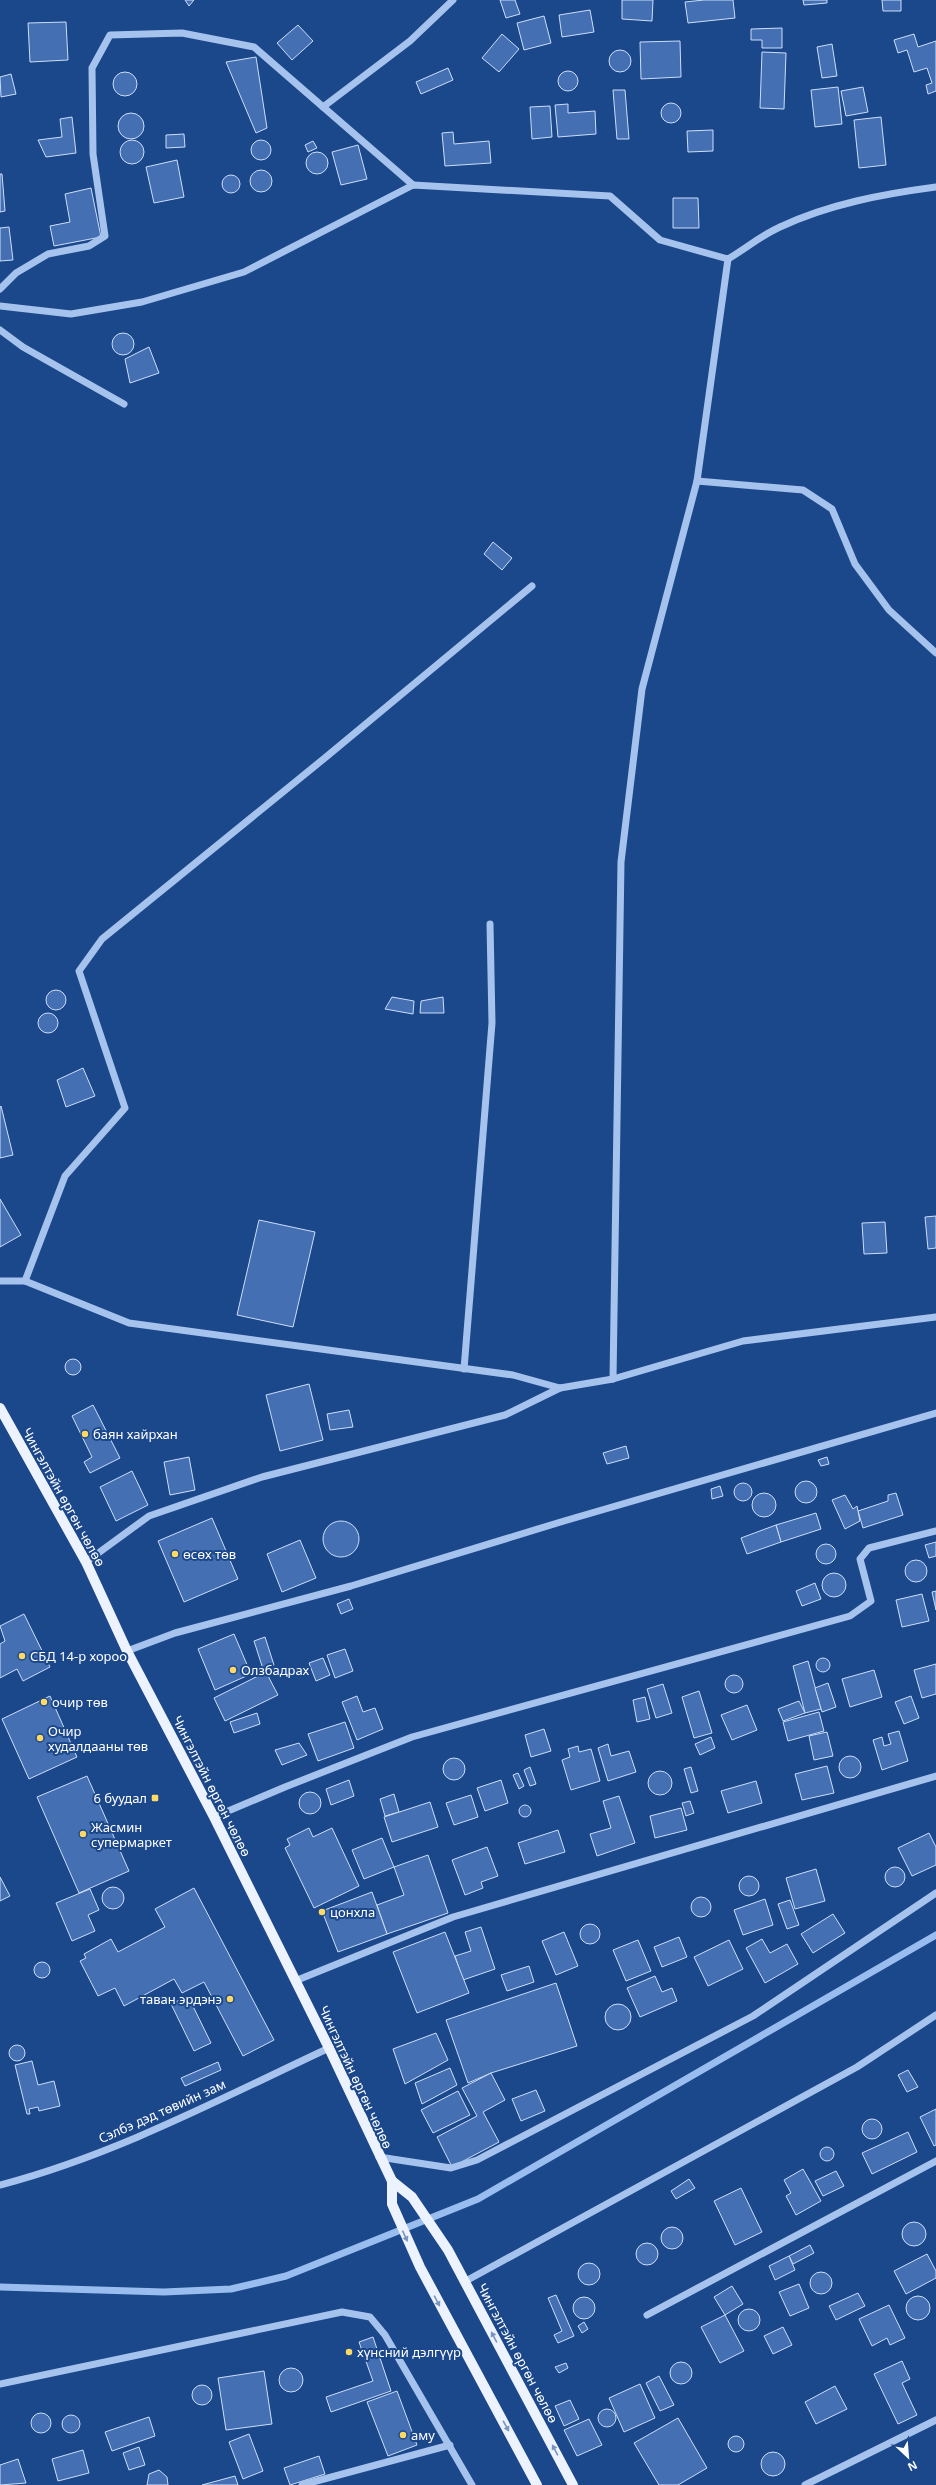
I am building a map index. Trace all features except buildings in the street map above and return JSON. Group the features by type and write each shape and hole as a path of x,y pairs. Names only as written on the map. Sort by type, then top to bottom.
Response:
{"main road":[{"name":"Чингэлтэйн өргөн чөлөө","path":"0,1408 86,1562 127,1651 214,1817 329,2048 379,2157 392,2181 412,2197 448,2250 573,2485"},
{"name":"Чингэлтэйн өргөн чөлөө","path":"392,2181 392,2204 420,2267 537,2485"}],"street":[{"path":"323,107 410,41 454,0"},
{"path":"0,289 16,273 48,254 89,246 106,236 94,154 92,68 110,35 182,33 254,47 412,185"},
{"path":"0,306 71,314 142,302 244,272 412,185 610,196 660,240 728,259 779,227 833,207 894,193 936,187"},
{"path":"613,1379 621,862 642,690 696,481 728,259"},
{"path":"0,330 23,347 124,404"},
{"path":"696,481 803,490 832,509 855,564 889,610 936,653"},
{"path":"25,1281 65,1176 125,1108 79,972 98,944 532,586"},
{"path":"464,1369 492,1023 490,924"},
{"path":"0,1280 25,1281 129,1323 513,1376 560,1388"},
{"path":"86,1562 149,1516 262,1477 505,1415 560,1388 613,1379 743,1341 936,1317"},
{"path":"127,1651 175,1633 351,1586 564,1521 936,1414"},
{"path":"214,1817 285,1787 412,1737 850,1616 870,1601 860,1559 869,1548 936,1531"},
{"path":"295,1981 453,1917 936,1776"},
{"path":"379,2157 451,2168 477,2160 753,2016 936,1893"},
{"path":"464,2282 857,2067 936,2015"},
{"name":"Сэлбэ дэд төвийн зам","path":"0,2185 56,2168 143,2134 329,2048"},
{"path":"647,2315 936,2161"},
{"path":"0,2384 342,2312 370,2317 385,2335 472,2485"},
{"path":"805,2485 936,2420"},
{"path":"302,2485 450,2445"}],"waterway":[{"path":"0,2287 164,2292 231,2289 286,2276 478,2199 936,1935"}],"place":[{"name":"баян хайрхан","path":"85,1434"},
{"name":"өсөх төв","path":"175,1554"},
{"name":"СБД 14-р хороо","path":"22,1656"},
{"name":"Олзбадрах","path":"233,1670"},
{"name":"очир төв","path":"44,1702"},
{"name":"Очир худалдааны төв","path":"40,1738"},
{"name":"6 буудал","path":"155,1798"},
{"name":"Жасмин супермаркет","path":"83,1834"},
{"name":"цонхла","path":"322,1912"},
{"name":"таван эрдэнэ","path":"230,1999"},
{"name":"хүнсний дэлгүүр","path":"349,2352"},
{"name":"аму","path":"403,2435"}]}
